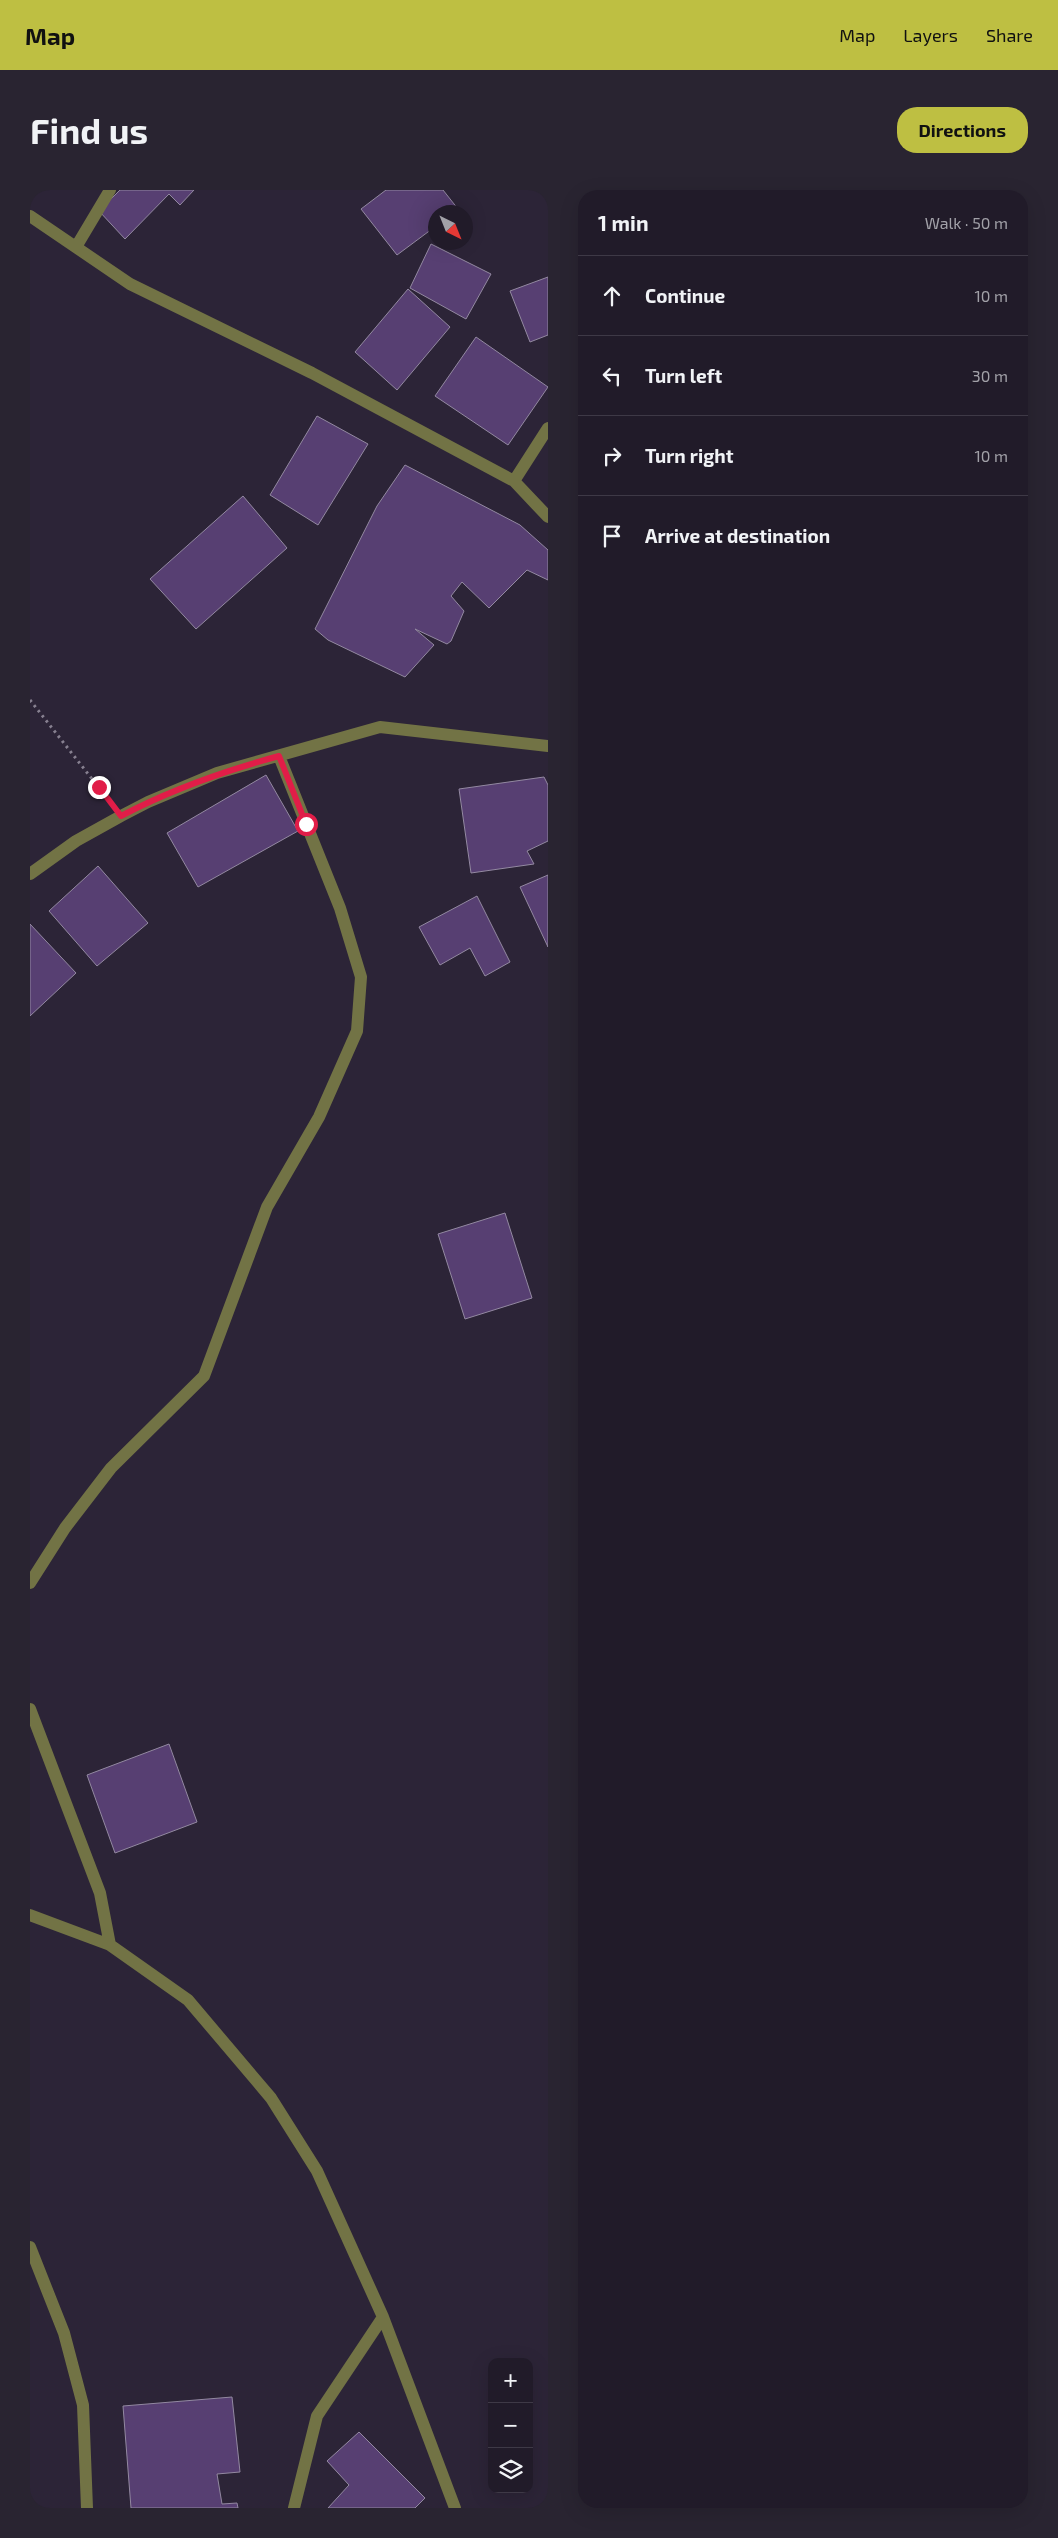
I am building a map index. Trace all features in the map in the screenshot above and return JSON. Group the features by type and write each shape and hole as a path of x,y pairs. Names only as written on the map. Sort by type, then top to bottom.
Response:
{"street":[{"path":"76,247 110,190"},
{"path":"30,216 130,284 312,373 514,481 548,517"},
{"path":"514,481 548,428"},
{"path":"30,874 76,841 121,816 148,802 217,773 380,727 548,746"},
{"path":"30,1583 65,1528 111,1468 204,1376 267,1207 319,1117 357,1031 361,977 340,908 279,756"},
{"path":"30,1709 100,1893 110,1945"},
{"path":"30,1916 110,1945 188,2000 271,2098 317,2171 383,2317 455,2508"},
{"path":"30,2247 64,2333 83,2405 87,2508"},
{"path":"294,2508 317,2416 383,2317"}],"path":[{"path":"30,700 121,816"}],"building":[{"path":"120,190 194,190 180,205 169,194 125,239 99,211"},
{"path":"386,190 443,190 455,205 428,205 428,232 397,255 361,209"},
{"path":"428,250 443,250 491,274 466,319 410,288"},
{"path":"548,277 548,335 530,342 510,291"},
{"path":"408,289 450,327 397,390 355,352"},
{"path":"476,337 548,387 508,445 435,396"},
{"path":"317,416 368,444 318,525 270,495"},
{"path":"405,465 520,525 548,550 548,580 527,570 489,608 462,582 451,596 464,611 451,641 447,644 415,629 434,645 405,677 328,640 315,629 377,506"},
{"path":"243,496 287,548 196,629 150,579"},
{"path":"266,775 298,831 198,887 167,833"},
{"path":"544,777 548,785 548,841 527,851 534,864 471,873 459,789"},
{"path":"98,866 148,923 97,966 49,911"},
{"path":"548,875 548,947 520,887"},
{"path":"477,896 510,962 485,976 470,948 440,965 419,927"},
{"path":"30,924 76,973 30,1016"},
{"path":"505,1213 532,1298 465,1319 438,1234"},
{"path":"169,1744 197,1822 115,1853 87,1775"},
{"path":"232,2397 240,2472 217,2474 222,2504 237,2503 238,2508 131,2508 123,2406"},
{"path":"359,2432 425,2498 415,2508 328,2508 349,2485 327,2461"}],"route":[{"path":"99,787 121,816 148,802 217,773 279,756 306,824"}]}
